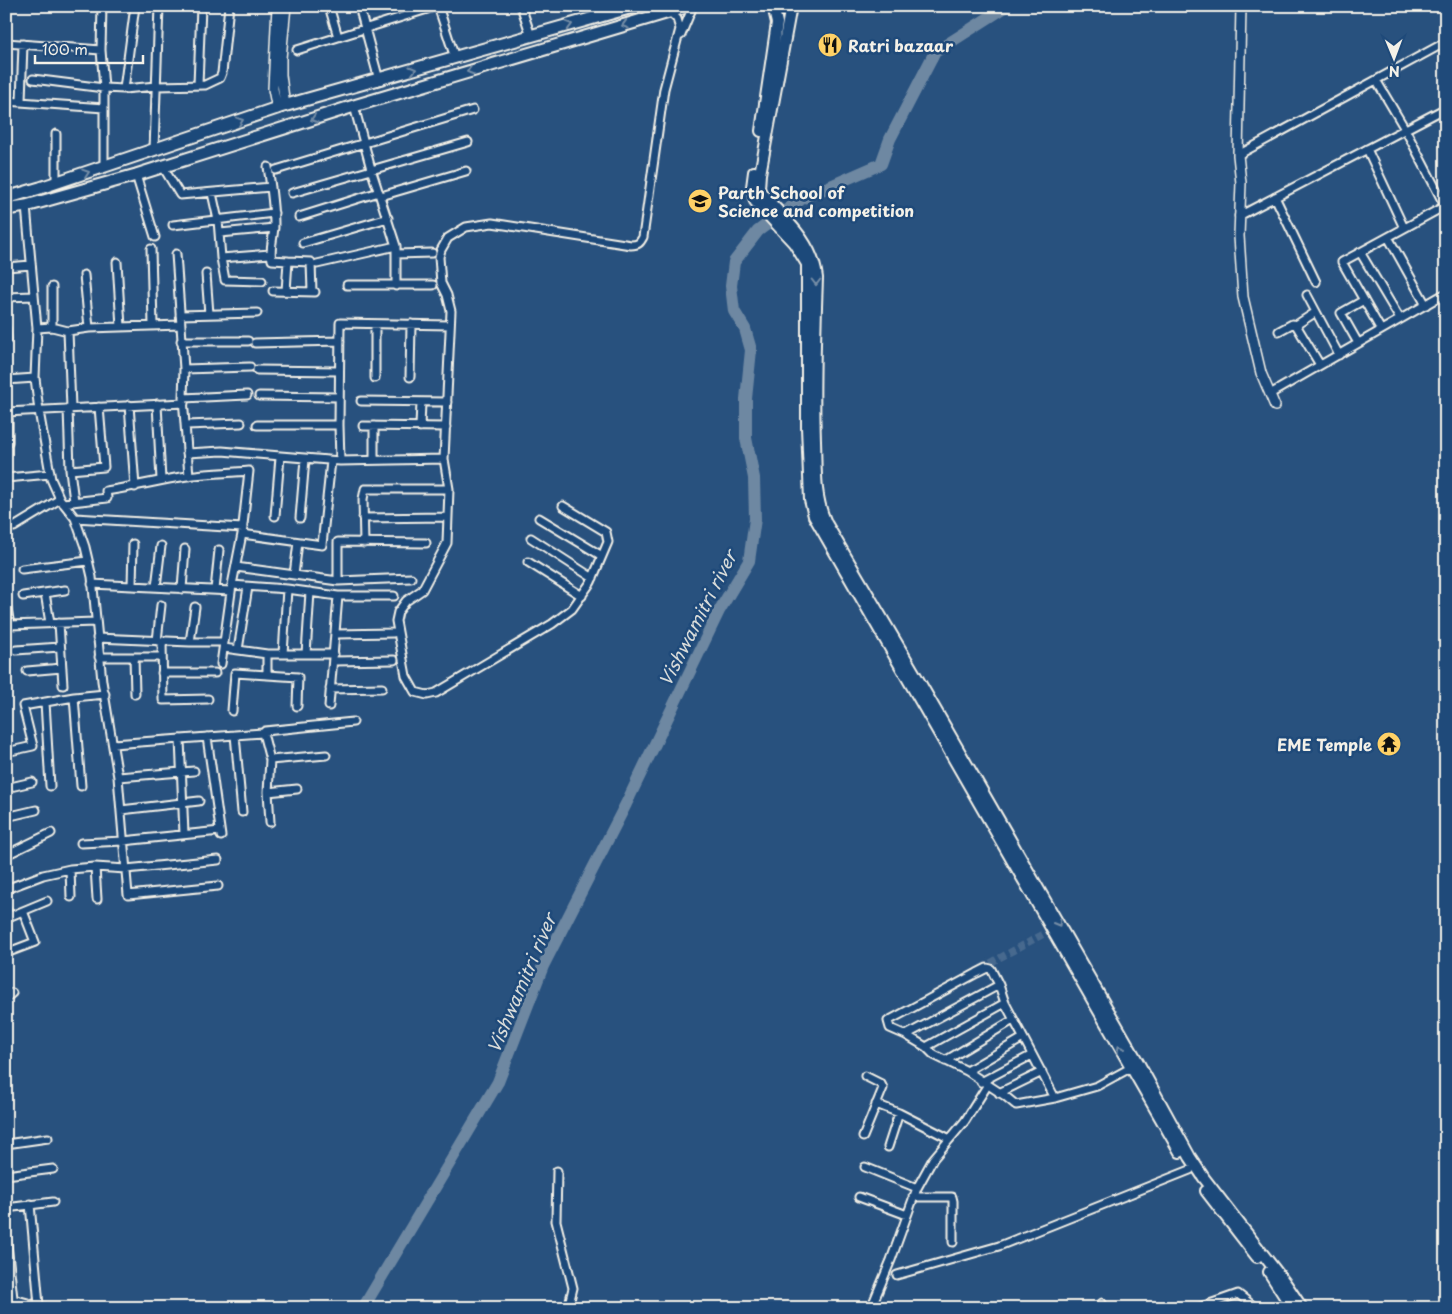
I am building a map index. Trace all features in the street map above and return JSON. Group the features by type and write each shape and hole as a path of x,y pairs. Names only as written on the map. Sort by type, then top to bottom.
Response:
{"main road":[{"path":"6,198 281,107 636,6"},
{"path":"6,210 163,167 354,106 689,6"},
{"path":"773,6 777,23 774,51 752,186 758,197 813,258 817,278 813,364 816,487 821,512 916,676 1190,1166 1204,1178 1253,1246 1292,1308"},
{"path":"758,197 760,174 791,6"},
{"path":"1253,1246 1286,1284 1302,1308"}],"street":[{"path":"102,6 101,50 104,88 104,167"},
{"path":"124,89 135,6"},
{"path":"154,150 159,6"},
{"path":"198,85 201,6"},
{"path":"33,79 124,89 212,83 220,78 222,73 229,6"},
{"path":"276,6 273,89 281,107"},
{"path":"281,107 281,66 286,6"},
{"path":"329,6 338,37"},
{"path":"359,6 379,80"},
{"path":"297,50 437,6 455,58"},
{"path":"521,6 532,36"},
{"path":"678,40 694,6"},
{"path":"1241,6 1238,155 1241,183 1239,216 1243,298 1261,373 1275,406"},
{"path":"563,506 606,532 608,542 593,578 572,609 552,624 436,693 427,695 416,692 406,676 396,621 398,612 406,601 422,590 447,543 449,489 444,459 451,310 442,283 439,257 441,250 448,238 466,228 492,223 631,246 641,242 664,89 680,29 677,18 670,12"},
{"path":"1238,155 1446,42"},
{"path":"6,43 101,50"},
{"path":"21,101 23,44"},
{"path":"1376,80 1445,206 1342,262 1381,330"},
{"path":"6,101 104,108"},
{"path":"354,106 396,250 396,286"},
{"path":"1239,216 1446,108"},
{"path":"276,170 473,110"},
{"path":"56,134 56,183"},
{"path":"292,193 468,142"},
{"path":"1367,149 1404,228"},
{"path":"163,167 180,195 271,187"},
{"path":"268,167 274,213 270,254 272,260 310,262 314,292 273,291"},
{"path":"298,217 466,170"},
{"path":"136,175 155,238"},
{"path":"212,193 220,232 221,258 225,280 262,281"},
{"path":"1274,197 1316,282"},
{"path":"26,206 37,328 35,378 39,410 51,479 62,501 75,518 88,561 99,657 118,777 128,894 218,886"},
{"path":"173,225 274,213"},
{"path":"303,244 388,218"},
{"path":"220,232 274,228"},
{"path":"1388,236 1426,305"},
{"path":"151,249 153,325"},
{"path":"317,264 396,250 432,253"},
{"path":"1360,252 1400,319"},
{"path":"176,254 184,369 183,400 189,476"},
{"path":"221,258 270,254"},
{"path":"286,291 288,261"},
{"path":"117,262 121,327"},
{"path":"6,267 31,265"},
{"path":"84,274 89,328"},
{"path":"206,274 209,314"},
{"path":"347,285 433,286"},
{"path":"52,287 52,327"},
{"path":"1270,394 1446,293"},
{"path":"1307,295 1339,355"},
{"path":"6,297 34,296"},
{"path":"1358,343 1341,313 1364,300"},
{"path":"1279,330 1292,324 1296,325 1316,312"},
{"path":"180,315 258,313"},
{"path":"340,461 340,323 450,325"},
{"path":"37,328 52,327 68,331 89,328 180,324"},
{"path":"375,324 375,378"},
{"path":"410,377 411,324"},
{"path":"1296,325 1320,365"},
{"path":"6,328 7,340"},
{"path":"68,331 70,470 74,501"},
{"path":"181,341 340,341"},
{"path":"184,369 250,367"},
{"path":"257,370 339,371"},
{"path":"6,380 35,378"},
{"path":"8,442 7,412 157,404 247,395"},
{"path":"259,396 339,397"},
{"path":"361,401 447,402"},
{"path":"420,427 421,402"},
{"path":"157,404 161,480"},
{"path":"129,405 135,487"},
{"path":"70,470 104,467 99,407"},
{"path":"186,425 241,423"},
{"path":"257,425 339,425"},
{"path":"363,426 446,427"},
{"path":"374,426 374,460"},
{"path":"187,453 222,451 331,461 444,459"},
{"path":"275,516 280,457"},
{"path":"300,518 306,459"},
{"path":"75,518 243,531 322,545 331,461"},
{"path":"6,528 14,527 62,501 107,498 106,491 135,487 161,480 249,471 243,531 232,588 221,664"},
{"path":"6,478 50,474"},
{"path":"364,543 362,518 363,493 365,489 449,489"},
{"path":"362,518 447,517"},
{"path":"539,518 602,556"},
{"path":"531,538 593,578"},
{"path":"294,575 298,542"},
{"path":"338,581 338,542 426,543"},
{"path":"132,586 133,544"},
{"path":"156,587 161,546"},
{"path":"182,588 185,549"},
{"path":"215,590 219,550"},
{"path":"22,569 88,561"},
{"path":"528,562 582,596"},
{"path":"236,567 338,581 411,578"},
{"path":"92,584 215,590 248,587 287,589 338,596 394,596"},
{"path":"238,650 248,587"},
{"path":"283,654 287,589"},
{"path":"23,596 65,590"},
{"path":"306,654 310,592"},
{"path":"45,593 50,624"},
{"path":"330,706 338,596"},
{"path":"6,603 10,625 95,622"},
{"path":"161,605 159,641 162,657 163,700 208,699"},
{"path":"190,642 195,606"},
{"path":"58,623 63,685"},
{"path":"336,634 394,633"},
{"path":"97,638 224,645 238,650 267,654 306,654 334,658 394,660"},
{"path":"16,650 60,647"},
{"path":"266,675 267,654"},
{"path":"99,657 162,657"},
{"path":"134,657 135,694"},
{"path":"27,671 62,668"},
{"path":"162,673 214,673"},
{"path":"232,711 235,673 298,676 297,706"},
{"path":"330,689 382,688"},
{"path":"6,752 33,746 23,706 74,697 105,694"},
{"path":"74,697 81,786"},
{"path":"45,702 50,786"},
{"path":"113,744 264,733 353,722"},
{"path":"264,733 270,760 268,792 270,822"},
{"path":"235,735 242,812"},
{"path":"80,843 123,841 184,834 220,833 208,737"},
{"path":"180,739 184,834"},
{"path":"270,760 326,755"},
{"path":"118,777 194,771"},
{"path":"6,788 32,782"},
{"path":"268,792 297,789"},
{"path":"121,810 199,802"},
{"path":"6,817 36,810"},
{"path":"6,855 51,832"},
{"path":"6,889 43,875 70,869 95,867 126,869 218,860"},
{"path":"95,867 97,899"},
{"path":"70,869 71,897"},
{"path":"7,914 47,901"},
{"path":"6,953 35,942 23,910"},
{"path":"1055,1098 1005,1003 991,969 987,968 888,1022 890,1028 926,1047 934,1055 967,1071 1016,1105 1055,1098 1097,1086 1135,1066"},
{"path":"906,1035 999,985"},
{"path":"926,1047 1005,1003"},
{"path":"945,1061 1014,1020"},
{"path":"967,1071 1023,1038"},
{"path":"871,1308 917,1188 933,1159 965,1121 984,1084 1032,1055"},
{"path":"1000,1093 1042,1072"},
{"path":"863,1137 883,1086 865,1076"},
{"path":"876,1104 899,1113 950,1139"},
{"path":"888,1147 899,1113"},
{"path":"6,1144 48,1138"},
{"path":"897,1275 999,1246 1190,1166"},
{"path":"865,1168 917,1188"},
{"path":"6,1175 53,1169"},
{"path":"557,1171 556,1221 573,1288 568,1308"},
{"path":"858,1197 907,1215"},
{"path":"914,1197 952,1197 953,1242"},
{"path":"6,1208 53,1202"},
{"path":"6,1235 10,1297 43,1306 30,1204"},
{"path":"1198,1308 1238,1294 1256,1308"}],"waterway":[{"name":"Vishwamitri river","path":"363,1308 498,1082 543,966 626,804 719,611 749,561 755,519 754,478 746,438 746,399 751,350 745,329 734,311 731,286 734,262 758,231 803,198 881,164 890,139 935,52 1007,6"}],"tunnel":[{"path":"981,968 1051,930"}],"place":[{"name":"Ratri bazaar","path":"830,45"},
{"name":"Parth School of Science and competition","path":"700,201"},
{"name":"EME Temple","path":"1389,744"}]}
